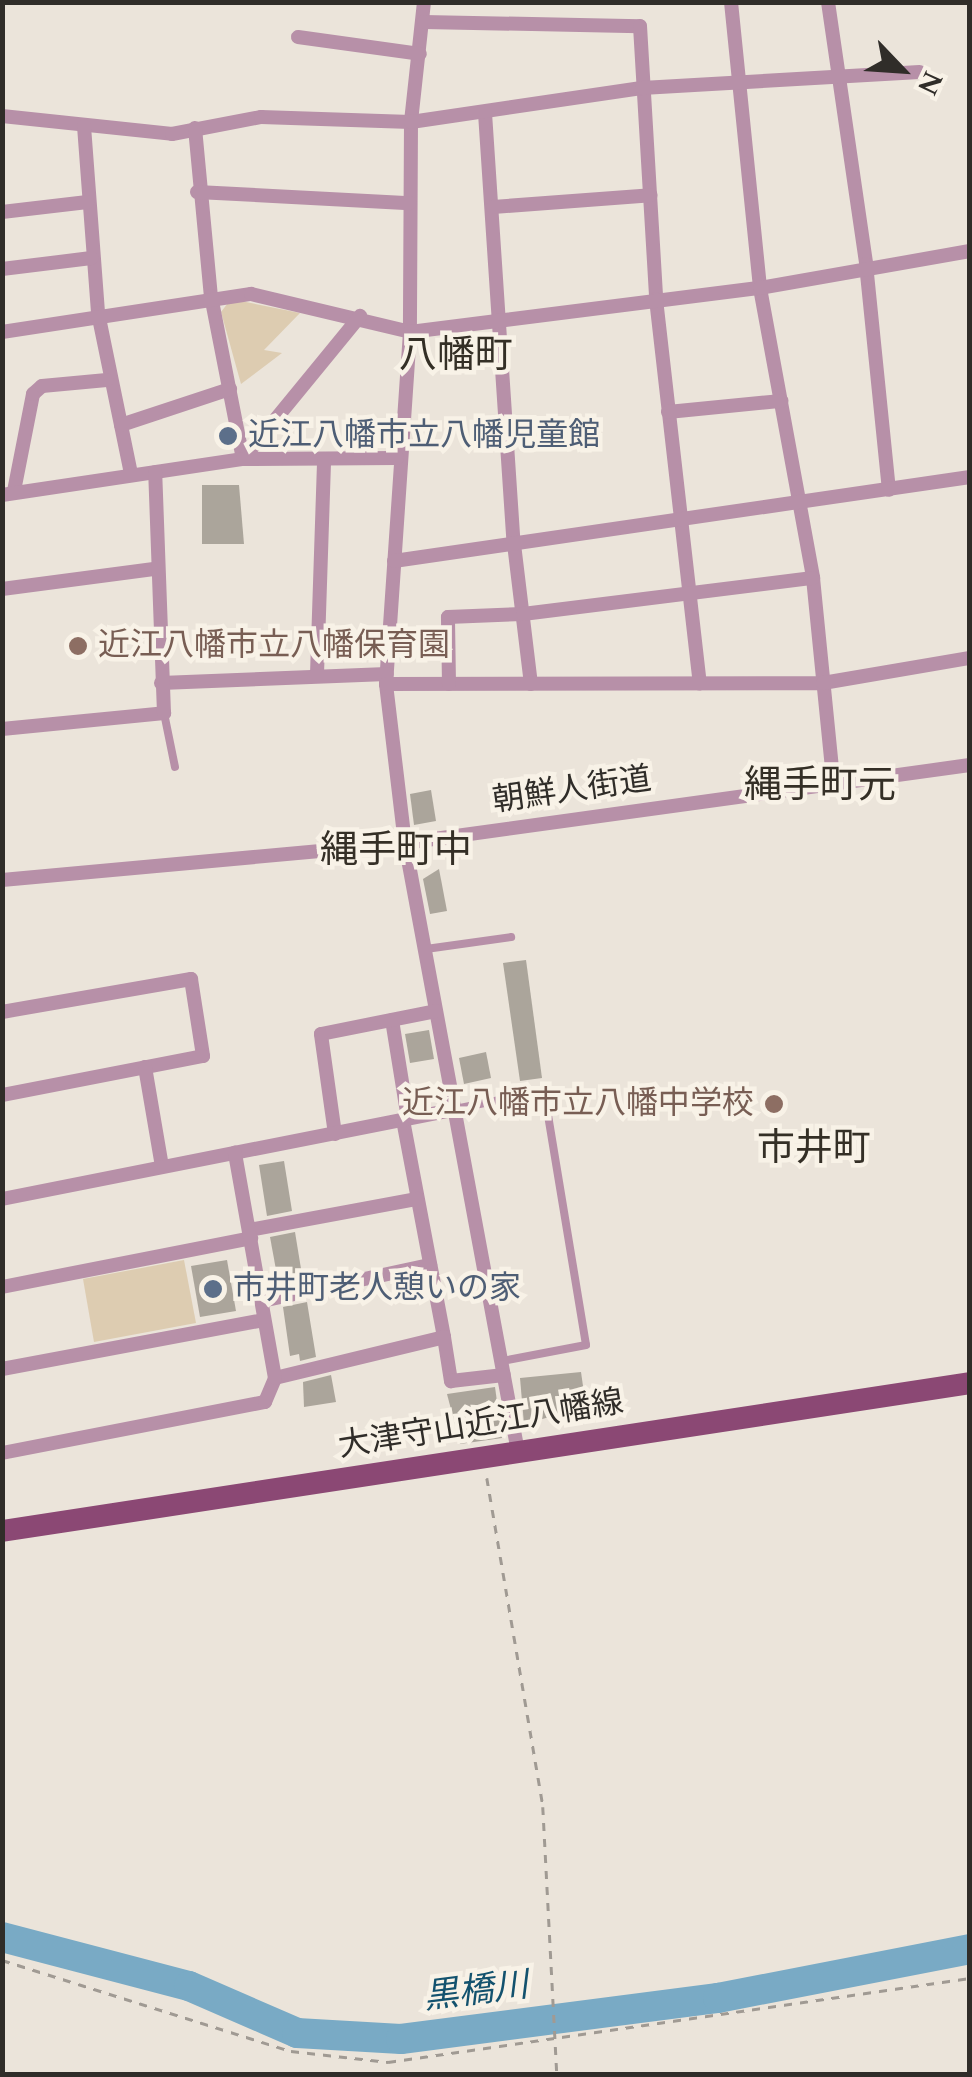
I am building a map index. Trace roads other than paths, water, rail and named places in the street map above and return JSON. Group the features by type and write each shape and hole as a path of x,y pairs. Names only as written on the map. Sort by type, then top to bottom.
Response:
{"main road":[{"name":"大津守山近江八幡線","path":"2,1531 970,1383"}],"street":[{"path":"424,2 411,122 410,332 397,458 386,678 406,843 518,1452"},
{"path":"731,2 760,288 814,578 834,780"},
{"path":"828,2 866,264 889,490"},
{"path":"424,22 640,26 656,299 678,519 700,684"},
{"path":"298,37 420,54"},
{"path":"2,116 172,134 261,117 411,122 642,88 920,72"},
{"path":"485,113 502,318 514,544 530,684"},
{"path":"84,126 98,314 107,380 131,474"},
{"path":"195,128 197,192 211,296 243,458"},
{"path":"197,192 410,203"},
{"path":"493,207 651,195"},
{"path":"2,212 87,202"},
{"path":"2,332 211,296 251,294 360,316 410,332 760,288 866,264 970,251"},
{"path":"2,269 91,258"},
{"path":"243,458 360,316"},
{"path":"107,380 42,386 33,394 8,493 243,458 397,458"},
{"path":"121,425 230,389"},
{"path":"668,412 781,401"},
{"path":"317,674 324,459"},
{"path":"2,729 164,713 154,569 155,472"},
{"path":"394,561 970,477"},
{"path":"2,589 154,569"},
{"path":"450,684 448,617 524,614 814,578"},
{"path":"161,683 317,674 450,684 822,683 970,658"},
{"name":"朝鮮人街道","path":"2,880 406,843 834,780 970,765"},
{"path":"2,1012 190,979 203,1056 2,1095"},
{"path":"336,1134 321,1034 436,1012"},
{"path":"392,1020 417,1198 450,1382 503,1368"},
{"path":"145,1067 162,1166"},
{"path":"2,1199 455,1109"},
{"path":"2,1453 265,1402 276,1378 235,1153"},
{"path":"2,1287 417,1198"},
{"path":"262,1301 430,1265"},
{"path":"2,1369 263,1320"},
{"path":"276,1378 444,1338"}],"lane":[{"path":"164,713 175,767"},
{"path":"425,950 510,937"},
{"path":"455,1109 544,1091 586,1346 503,1368"}],"waterway":[{"name":"黒橋川","path":"2,1937 189,1986 297,2033 401,2039 718,1998 970,1949"}],"place":[{"name":"近江八幡市立八幡児童館","path":"228,436"},
{"name":"近江八幡市立八幡保育園","path":"78,646"},
{"name":"近江八幡市立八幡中学校","path":"774,1104"},
{"name":"市井町老人憩いの家","path":"213,1289"}],"district":[{"name":"八幡町","path":"456,357"},
{"name":"縄手町元","path":"820,787"},
{"name":"縄手町中","path":"396,852"},
{"name":"市井町","path":"814,1150"}]}
